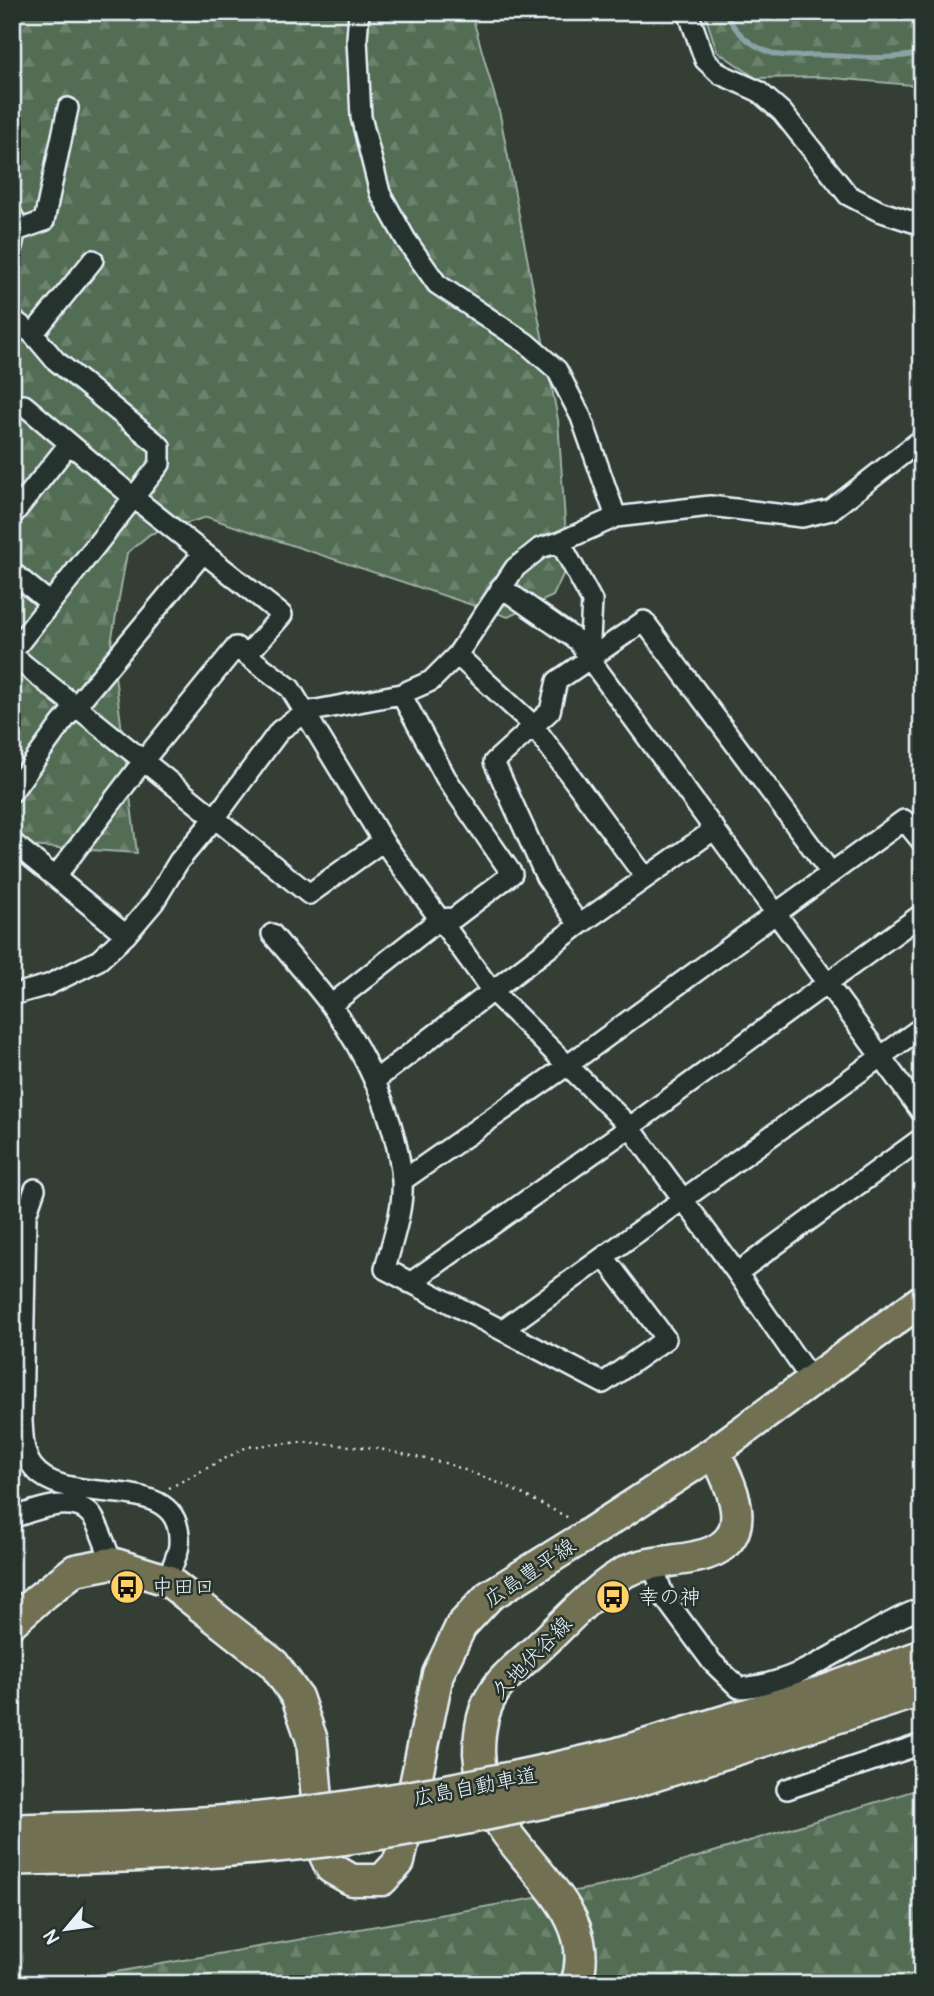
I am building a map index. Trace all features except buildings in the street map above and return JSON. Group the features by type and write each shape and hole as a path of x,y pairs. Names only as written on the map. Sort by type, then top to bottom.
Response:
{"highway":[{"name":"広島自動車道","path":"12,1857 112,1856 245,1847 376,1832 504,1809 922,1658"},
{"name":"広島自動車道","path":"12,1832 114,1830 241,1822 620,1769 922,1688"}],"main road":[{"name":"広島豊平線","path":"12,1622 75,1570 112,1563 167,1580 274,1664 297,1697 312,1740 321,1847 331,1868 352,1880 382,1880 399,1863 438,1674 461,1626 489,1596 713,1452 922,1300"},
{"name":"久地伏谷線","path":"576,1984 580,1954 576,1931 564,1906 490,1805 480,1765 479,1738 484,1711 495,1690 511,1673 608,1583 629,1570 652,1563 697,1557 725,1542 733,1532 736,1500 713,1452"}],"street":[{"path":"359,12 357,39 361,117 380,193 406,240 437,284 526,343 557,370 581,417 616,517"},
{"path":"688,12 705,60 720,74 758,91 782,113 848,195 878,211 922,225"},
{"path":"14,231 44,221 68,108"},
{"path":"33,334 93,260"},
{"path":"12,319 33,334 55,360 160,446 160,464 12,654 309,894 383,841"},
{"path":"24,405 133,497 282,615 247,655"},
{"path":"12,995 48,985 99,960 127,935 154,902 179,861 215,818 280,730 306,712 401,694 431,681 457,655 515,568 540,548 616,517 710,506 802,517 831,510 922,439"},
{"path":"12,516 69,444"},
{"path":"560,542 592,601 589,658"},
{"path":"12,792 77,705 203,553"},
{"path":"12,572 50,603"},
{"path":"501,587 578,641 922,1113"},
{"path":"579,925 546,877 494,762 550,711 557,681 644,621 831,873"},
{"path":"56,876 144,760 236,647 290,688 383,841 491,990 630,1127 812,1381"},
{"path":"457,655 533,725 645,877"},
{"path":"331,1005 440,919 454,918 512,874 446,778 401,694"},
{"path":"402,1181 568,1065 904,820 922,842"},
{"path":"374,1081 491,990 715,829"},
{"path":"12,842 127,935"},
{"path":"410,1283 922,914"},
{"path":"272,934 331,1005 374,1081 395,1138 402,1181 386,1269 603,1383 666,1339 604,1257"},
{"path":"502,1330 922,1027"},
{"path":"737,1273 922,1138"},
{"path":"35,1189 26,1215 22,1421 24,1447 33,1467 48,1480 68,1488 131,1494 158,1502 175,1519 179,1546 167,1580"},
{"path":"12,1518 60,1505 74,1505 92,1514 112,1563"},
{"path":"652,1563 664,1597 712,1662 739,1688 760,1687 804,1671 922,1608"},
{"path":"787,1789 922,1744"}],"path":[{"path":"158,1502 168,1488 247,1447 302,1442 363,1447 449,1464 504,1485 573,1520 584,1537"}],"green space":[{"path":"12,12 471,12 500,115 558,420 568,564 553,596 508,617 207,517 150,534 127,553 111,643 137,853 12,845"},
{"path":"704,12 922,12 922,86 822,77 756,78 717,51"},
{"path":"922,1788 922,1984 48,1984 603,1886"}],"waterway":[{"path":"725,12 745,38 758,47 779,55 883,57 922,53"}],"place":[{"name":"中田口","path":"127,1587"},
{"name":"幸の神","path":"613,1597"}]}
